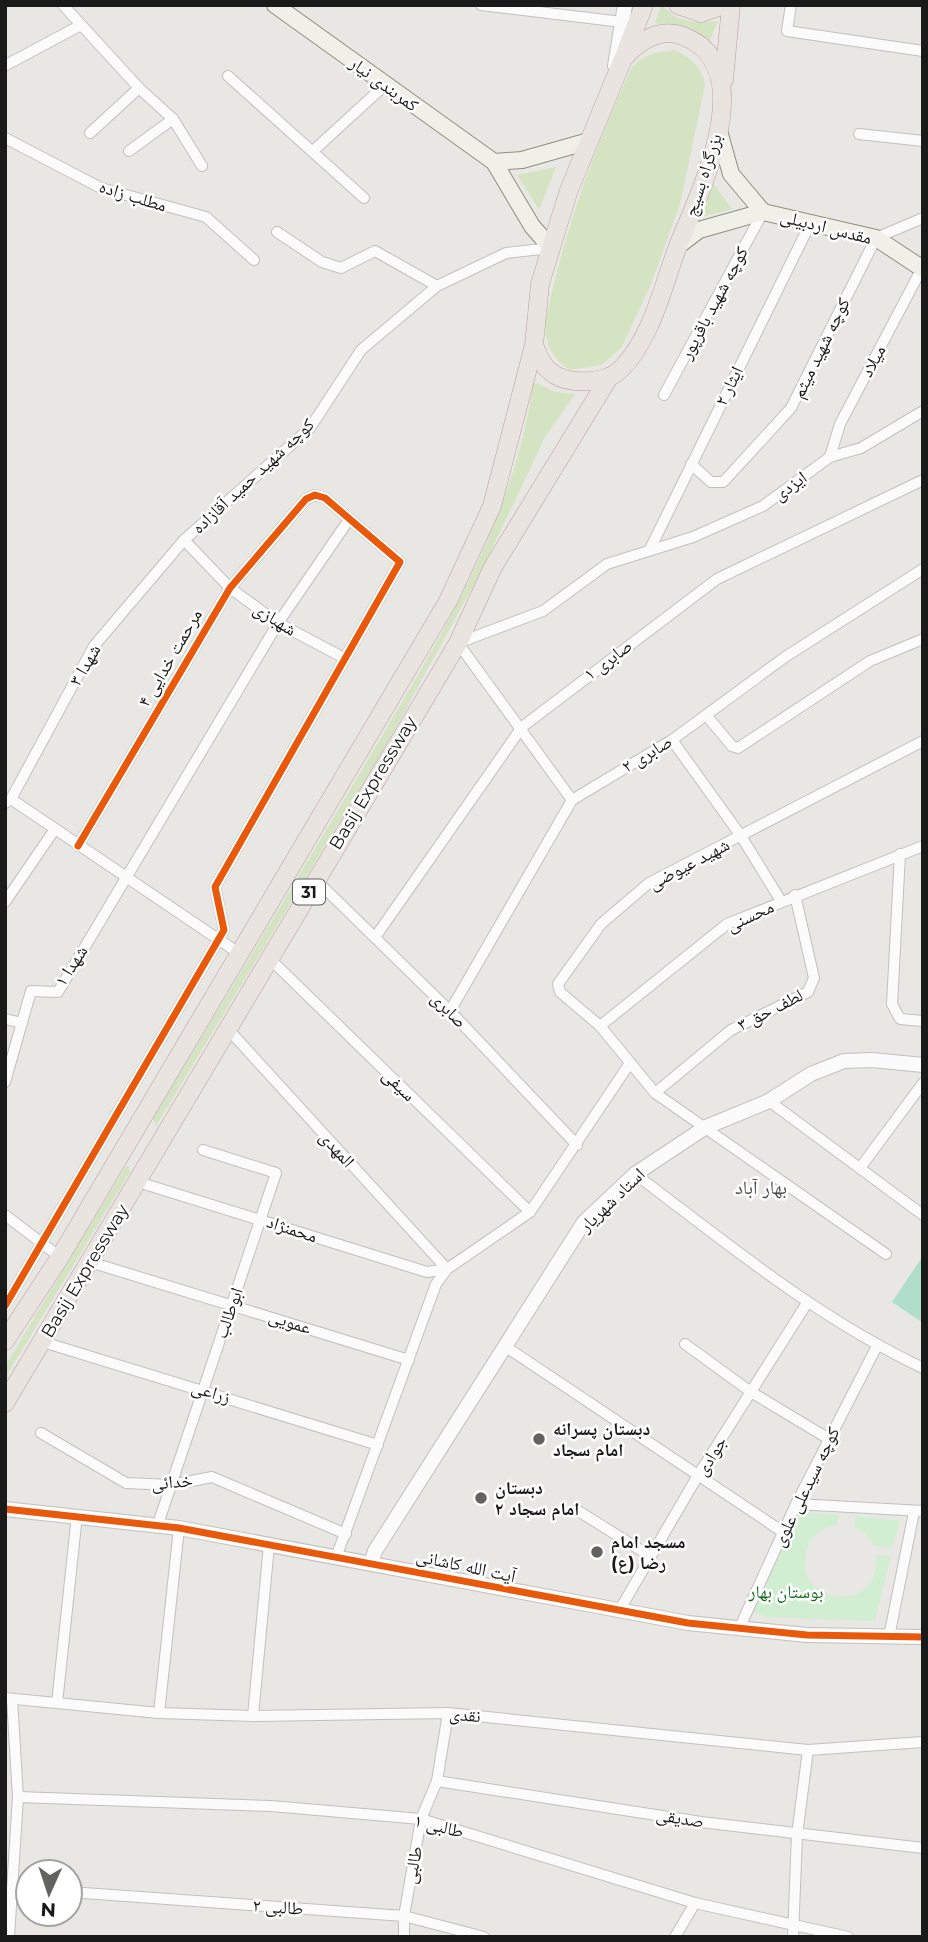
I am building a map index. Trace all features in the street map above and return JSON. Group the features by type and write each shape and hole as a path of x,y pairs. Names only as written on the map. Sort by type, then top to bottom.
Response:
{"highway":[{"path":"623,59 644,5"},
{"path":"678,5 701,13 724,5"},
{"path":"723,101 731,5"},
{"name":"بزرگراه بسیج","path":"534,345 540,284 551,247 589,141 623,59 638,43 658,34 680,35 700,44 714,61 723,101 719,131 707,173 638,346 621,369 608,379"},
{"path":"534,345 541,363 555,375 569,380 608,379"},
{"name":"Basij Expressway","path":"5,1341 60,1258 449,601 492,506 534,345"},
{"name":"Basij Expressway","path":"5,1403 138,1182 268,957 458,643 493,567 608,379"},
{"path":"132,1136 155,1151"}],"main road":[{"name":"کمربندی نیار","path":"275,5 495,162"},
{"path":"678,246 699,230 763,212 731,174 719,131"},
{"path":"551,247 532,226 495,162 522,160 589,141"},
{"name":"مقدس اردبیلی","path":"763,212 876,238 922,268"}],"street":[{"path":"63,5 139,88 173,119 202,166"},
{"path":"481,5 622,22"},
{"path":"612,83 625,5"},
{"path":"790,5 787,32 923,51"},
{"path":"6,65 81,25"},
{"path":"228,76 364,198"},
{"path":"313,151 385,85"},
{"path":"90,133 139,88"},
{"path":"129,151 173,119"},
{"path":"859,134 923,141"},
{"name":"مطلب زاده","path":"5,138 102,188 205,217 254,260"},
{"name":"کوچه شهید باقرپور","path":"664,395 763,212"},
{"path":"876,238 923,218"},
{"name":"ایثار ۲","path":"650,549 810,224"},
{"path":"276,232 322,262 341,268 375,251 437,286"},
{"name":"کوچه شهید میثم","path":"691,464 711,482 723,482 791,408 876,238"},
{"name":"کوچه شهید حمید آقازاده","path":"184,540 310,428 361,350 437,286 506,253 551,247"},
{"name":"میلاد","path":"830,457 840,424 922,268"},
{"name":"ایزدی","path":"650,549 692,537 763,506 830,457 861,448 923,411"},
{"name":"صابری ۱","path":"376,936 522,727 717,579 923,480"},
{"name":"مرحمت خدایی ۴","path":"78,846 230,588 306,499 315,495 325,498 348,520"},
{"path":"5,1306 43,1245 224,930 215,887 400,562 348,520 278,623 126,877"},
{"name":"شهبازی","path":"184,540 230,588 278,623 344,658"},
{"name":"شهدا ۳","path":"8,801 94,646 184,540"},
{"path":"572,800 522,727 458,643 543,611 607,564 650,549"},
{"name":"صابری ۲","path":"450,1010 572,800 672,740 785,657 923,569"},
{"path":"706,715 732,746 738,748 870,661 923,639"},
{"path":"672,740 741,836 781,901"},
{"name":"شهید عیوضی","path":"886,1254 655,1093 600,1026 560,992 560,979 601,924 649,883 923,741"},
{"path":"8,801 55,829 240,954"},
{"path":"5,902 55,829"},
{"name":"محسنی","path":"600,1026 727,924 923,846"},
{"path":"900,854 892,1004 900,1018 923,1021"},
{"name":"شهدا ۱","path":"5,1082 31,991 58,992 126,877"},
{"name":"صابری","path":"316,880 450,1010 577,1145"},
{"name":"لطف حق ۳","path":"655,1093 731,1030 808,992 814,978 795,895"},
{"name":"سیفی","path":"268,957 530,1212"},
{"path":"5,1019 22,1023"},
{"name":"المهدی","path":"228,1028 446,1269"},
{"name":"استاد شهریار","path":"371,1563 375,1550 584,1222 635,1174 706,1127 769,1101 811,1074 844,1061 872,1060 923,1065"},
{"path":"337,1555 436,1284 446,1269 530,1212 630,1063"},
{"path":"860,1168 923,1083"},
{"path":"769,1101 923,1214"},
{"name":"ابوطالب","path":"158,1524 276,1174 203,1150"},
{"path":"635,1174 807,1303 877,1346 923,1368"},
{"name":"محمنژاد","path":"138,1182 427,1272 446,1269"},
{"path":"5,1215 60,1258"},
{"name":"عمویی","path":"90,1262 232,1303 409,1360"},
{"name":"جوادی","path":"619,1611 698,1477 807,1303"},
{"name":"زراعی","path":"43,1342 378,1445"},
{"path":"685,1344 751,1392 829,1439"},
{"name":"کوچه سیدعلی علوی","path":"739,1629 796,1504 877,1346"},
{"path":"506,1347 783,1532"},
{"name":"خدائی","path":"41,1433 126,1483 171,1485 212,1477 346,1534"},
{"path":"796,1504 919,1512 889,1637"},
{"name":"آیت الله کاشانی","path":"5,1509 158,1524 337,1555 619,1611 739,1629 923,1637"},
{"path":"580,1512 650,1556"},
{"path":"57,1703 78,1515"},
{"path":"159,1713 179,1528"},
{"path":"253,1716 269,1545"},
{"path":"8,1698 18,1797 9,1937"},
{"name":"نقدی","path":"8,1698 159,1713 253,1716 448,1713 808,1750 923,1741"},
{"name":"طالبی","path":"404,1937 404,1916 421,1819 438,1780 448,1713"},
{"path":"793,1932 797,1835 808,1750"},
{"name":"صدیقی","path":"438,1780 797,1835 923,1847"},
{"name":"طالبی ۱","path":"18,1797 271,1806 421,1819 793,1932 848,1937"},
{"name":"طالبی ۲","path":"84,1893 404,1916 484,1937"},
{"path":"675,1937 695,1903"}],"green space":[{"path":"661,5 677,18 695,22 718,21 709,42 655,23"},
{"path":"675,50 695,64 705,85 680,204 651,284 622,347 601,365 571,370 559,362 551,351 545,324 570,225 604,130 632,67 652,54"},
{"path":"556,167 539,210 517,175"},
{"path":"707,175 732,209 690,220"},
{"path":"537,383 556,392 575,394 545,437 482,570 389,740 156,1126 153,1118 450,617 493,527 524,433 533,384"},
{"path":"126,1166 129,1166 130,1172 5,1378 5,1366"},
{"path":"923,1256 923,1323 892,1302"},
{"name":"بوستان بهار","path":"798,1512 839,1515 837,1525 820,1532 808,1546 805,1566 810,1582 822,1592 836,1597 852,1596 865,1589 874,1575 876,1555 891,1556 875,1621 765,1617 754,1611"},
{"path":"856,1516 900,1521 892,1548 875,1546 865,1533 854,1527"}],"cycle path":[{"path":"5,1306 224,930 215,887 400,562 325,498 315,495 306,499 230,588 78,846"},
{"path":"5,1509 179,1528 688,1623 807,1635 923,1637"}],"place":[{"name":"دبستان پسرانه امام سجاد","path":"539,1439"},
{"name":"دبستان امام سجاد ۲","path":"481,1498"},
{"name":"مسجد امام رضا (ع)","path":"597,1552"}],"district":[{"name":"بهار آباد","path":"761,1187"}]}
